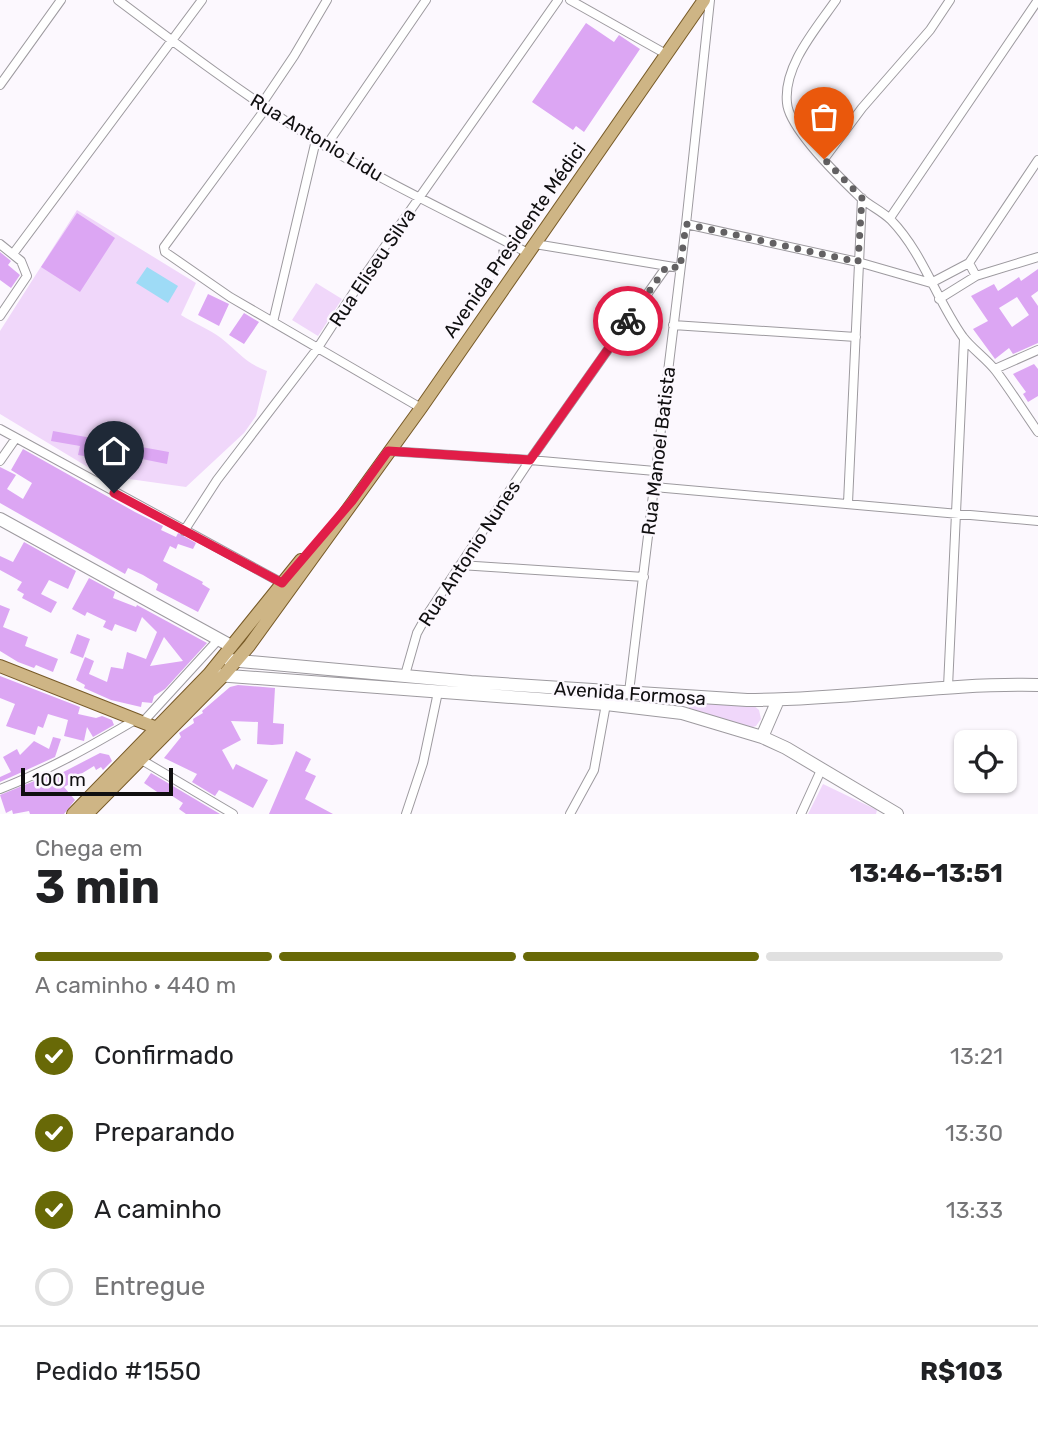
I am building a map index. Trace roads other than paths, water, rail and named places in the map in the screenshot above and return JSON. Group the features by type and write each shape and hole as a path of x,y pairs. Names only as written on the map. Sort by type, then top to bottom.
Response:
{"main road":[{"name":"Avenida Presidente Médici","path":"88,814 237,661 421,408 704,0"},
{"name":"Avenida Presidente Médici","path":"72,814 209,674 352,501"},
{"path":"0,519 231,646"},
{"name":"Avenida Formosa","path":"222,659 471,682 682,697 778,700 947,687 1038,685"},
{"path":"0,666 158,729"},
{"name":"Avenida Formosa","path":"209,674 606,704 682,713 762,737 786,748 890,812"},
{"path":"682,697 682,713"},
{"path":"762,737 778,700"}],"street":[{"path":"0,85 61,0"},
{"name":"Rua Antonio Lidu","path":"118,0 263,107 316,141 419,198 496,236 531,248 680,268"},
{"path":"13,254 202,0"},
{"path":"327,0 263,107 164,247 165,252 230,296 421,408"},
{"path":"326,146 426,0"},
{"name":"Rua Eliseu Silva","path":"184,531 217,480 317,349 558,0"},
{"path":"570,0 666,54"},
{"name":"Rua Manoel Batista","path":"629,692 686,224 710,0"},
{"path":"836,0 801,53 787,89 790,118 796,128 862,198 890,218 919,257 939,299 964,339 995,369 1038,432"},
{"path":"824,159 862,108 930,30 950,0"},
{"path":"890,218 1038,0"},
{"path":"273,322 316,141"},
{"path":"686,224 858,262 931,283 969,263 1038,160"},
{"path":"848,503 862,198"},
{"path":"0,244 25,267 27,275 0,316"},
{"path":"939,299 976,276 1038,257"},
{"path":"969,263 976,276"},
{"name":"Rua Antonio Nunes","path":"405,675 417,633 460,565 530,460 667,266"},
{"path":"673,325 856,337"},
{"path":"947,687 964,339"},
{"path":"995,369 1038,350"},
{"path":"0,429 282,583"},
{"path":"0,461 16,438"},
{"path":"388,451 655,471"},
{"path":"654,487 1038,521"},
{"path":"460,565 643,577"},
{"path":"0,789 25,780 139,722 219,640"},
{"path":"406,814 424,763 439,692"},
{"path":"570,814 594,770 606,704"},
{"path":"140,759 233,814"},
{"path":"801,814 822,768"}],"water":[{"path":"147,267 178,286 168,303 136,283"}]}
